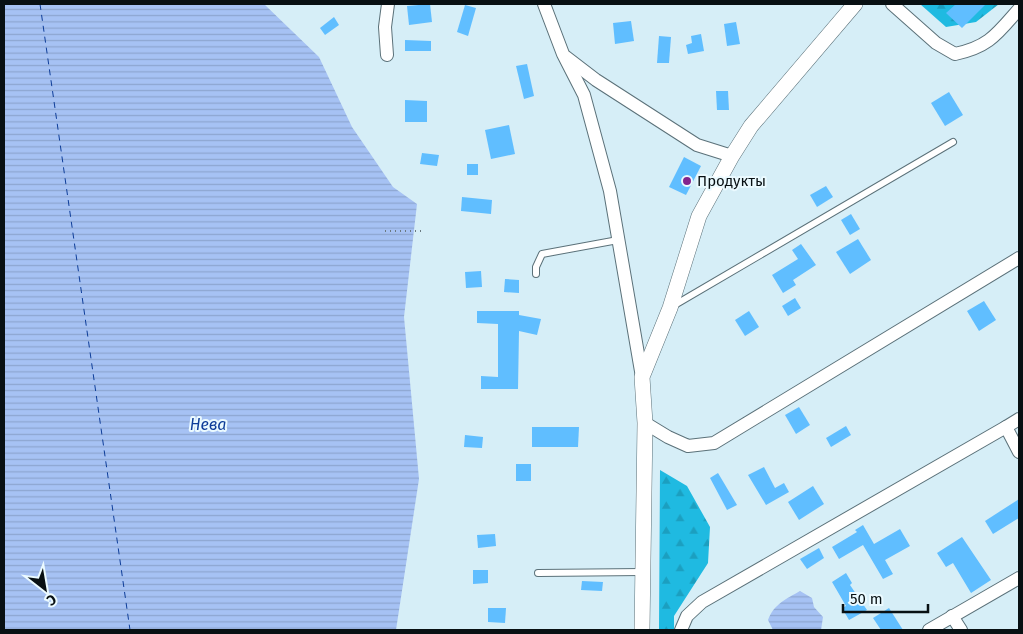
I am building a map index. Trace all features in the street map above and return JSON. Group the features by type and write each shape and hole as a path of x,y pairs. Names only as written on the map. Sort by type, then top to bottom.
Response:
{"street":[{"path":"387,54 385,27 388,4"},
{"path":"544,4 563,54 584,95 610,191 642,377 645,424 642,630"},
{"path":"642,377 670,308 699,216 732,156 752,126 855,4"},
{"path":"892,4 936,42 955,54 976,50 994,38 1019,10"},
{"path":"563,54 596,80 697,145 732,156"},
{"path":"645,424 688,446 714,443 1019,258"},
{"path":"681,630 687,616 702,602 1019,419"},
{"path":"1006,428 1019,452"},
{"path":"928,630 1019,578"},
{"path":"952,616 962,630"}],"lane":[{"path":"670,308 953,142"},
{"path":"536,274 536,267 542,254 618,240"},
{"path":"538,573 643,572"}],"path":[{"path":"385,231 424,231"}],"green space":[{"path":"920,4 999,4 976,22 946,27"},
{"path":"660,470 687,486 710,527 708,563 674,616 674,630 659,630"}],"water":[{"name":"Нева","path":"4,4 264,4 319,57 352,127 393,187 417,204 404,317 419,479 396,630 4,630"},
{"path":"800,591 812,598 814,607 823,617 821,630 773,630 768,620 771,614 781,602"}],"building":[{"path":"430,4 432,22 409,25 407,6"},
{"path":"956,4 986,4 962,28 946,13"},
{"path":"465,5 476,8 468,36 457,32"},
{"path":"334,17 339,25 325,35 320,28"},
{"path":"631,21 634,41 615,44 613,23"},
{"path":"736,22 740,44 727,46 724,24"},
{"path":"701,34 704,51 688,54 686,45 692,43 691,36"},
{"path":"659,36 671,37 669,63 657,63"},
{"path":"405,40 431,41 431,51 405,51"},
{"path":"527,64 534,96 524,99 516,66"},
{"path":"716,91 728,91 729,110 717,110"},
{"path":"949,92 963,115 945,126 931,103"},
{"path":"405,100 427,101 427,122 405,122"},
{"path":"509,125 515,154 491,159 485,130"},
{"path":"422,153 439,155 437,166 420,164"},
{"path":"684,157 701,166 686,195 669,187"},
{"path":"467,164 478,164 478,175 467,175"},
{"path":"826,186 833,197 817,207 810,195"},
{"path":"462,197 492,200 491,214 461,211"},
{"path":"851,214 860,229 850,235 841,220"},
{"path":"858,239 871,260 850,274 836,252"},
{"path":"801,244 816,265 793,280 796,285 783,293 772,275 798,259 792,250"},
{"path":"481,271 482,287 466,288 465,272"},
{"path":"505,279 519,280 519,293 504,292"},
{"path":"795,298 801,308 788,316 782,306"},
{"path":"984,301 996,320 979,331 967,311"},
{"path":"477,311 519,311 519,315 541,319 537,335 519,331 518,389 481,389 481,376 498,377 498,324 477,323"},
{"path":"749,311 759,327 745,336 735,320"},
{"path":"799,407 810,425 796,434 785,415"},
{"path":"846,426 851,435 831,447 826,438"},
{"path":"532,427 579,427 578,447 532,447"},
{"path":"465,435 483,437 482,448 464,447"},
{"path":"516,464 531,464 531,481 516,481"},
{"path":"764,467 775,488 784,483 789,492 766,505 748,475"},
{"path":"718,473 737,505 727,510 710,478"},
{"path":"813,486 824,504 799,520 788,502"},
{"path":"1019,499 1019,518 993,534 985,521"},
{"path":"863,525 874,544 900,529 910,546 885,560 893,574 883,579 863,545 839,559 832,547 857,532 855,530"},
{"path":"495,534 496,546 478,548 477,535"},
{"path":"962,537 991,580 971,593 953,563 946,567 937,553"},
{"path":"819,548 824,558 807,569 800,559"},
{"path":"473,570 488,570 488,583 473,584"},
{"path":"846,573 852,583 850,585 867,610 849,620 842,608 846,606 832,582"},
{"path":"582,581 603,582 602,591 581,590"},
{"path":"488,608 506,608 505,623 488,622"},
{"path":"889,608 903,630 881,630 873,618"}],"ferry route":[{"path":"40,4 130,630"}],"place":[{"name":"Продукты","path":"687,181"}]}
